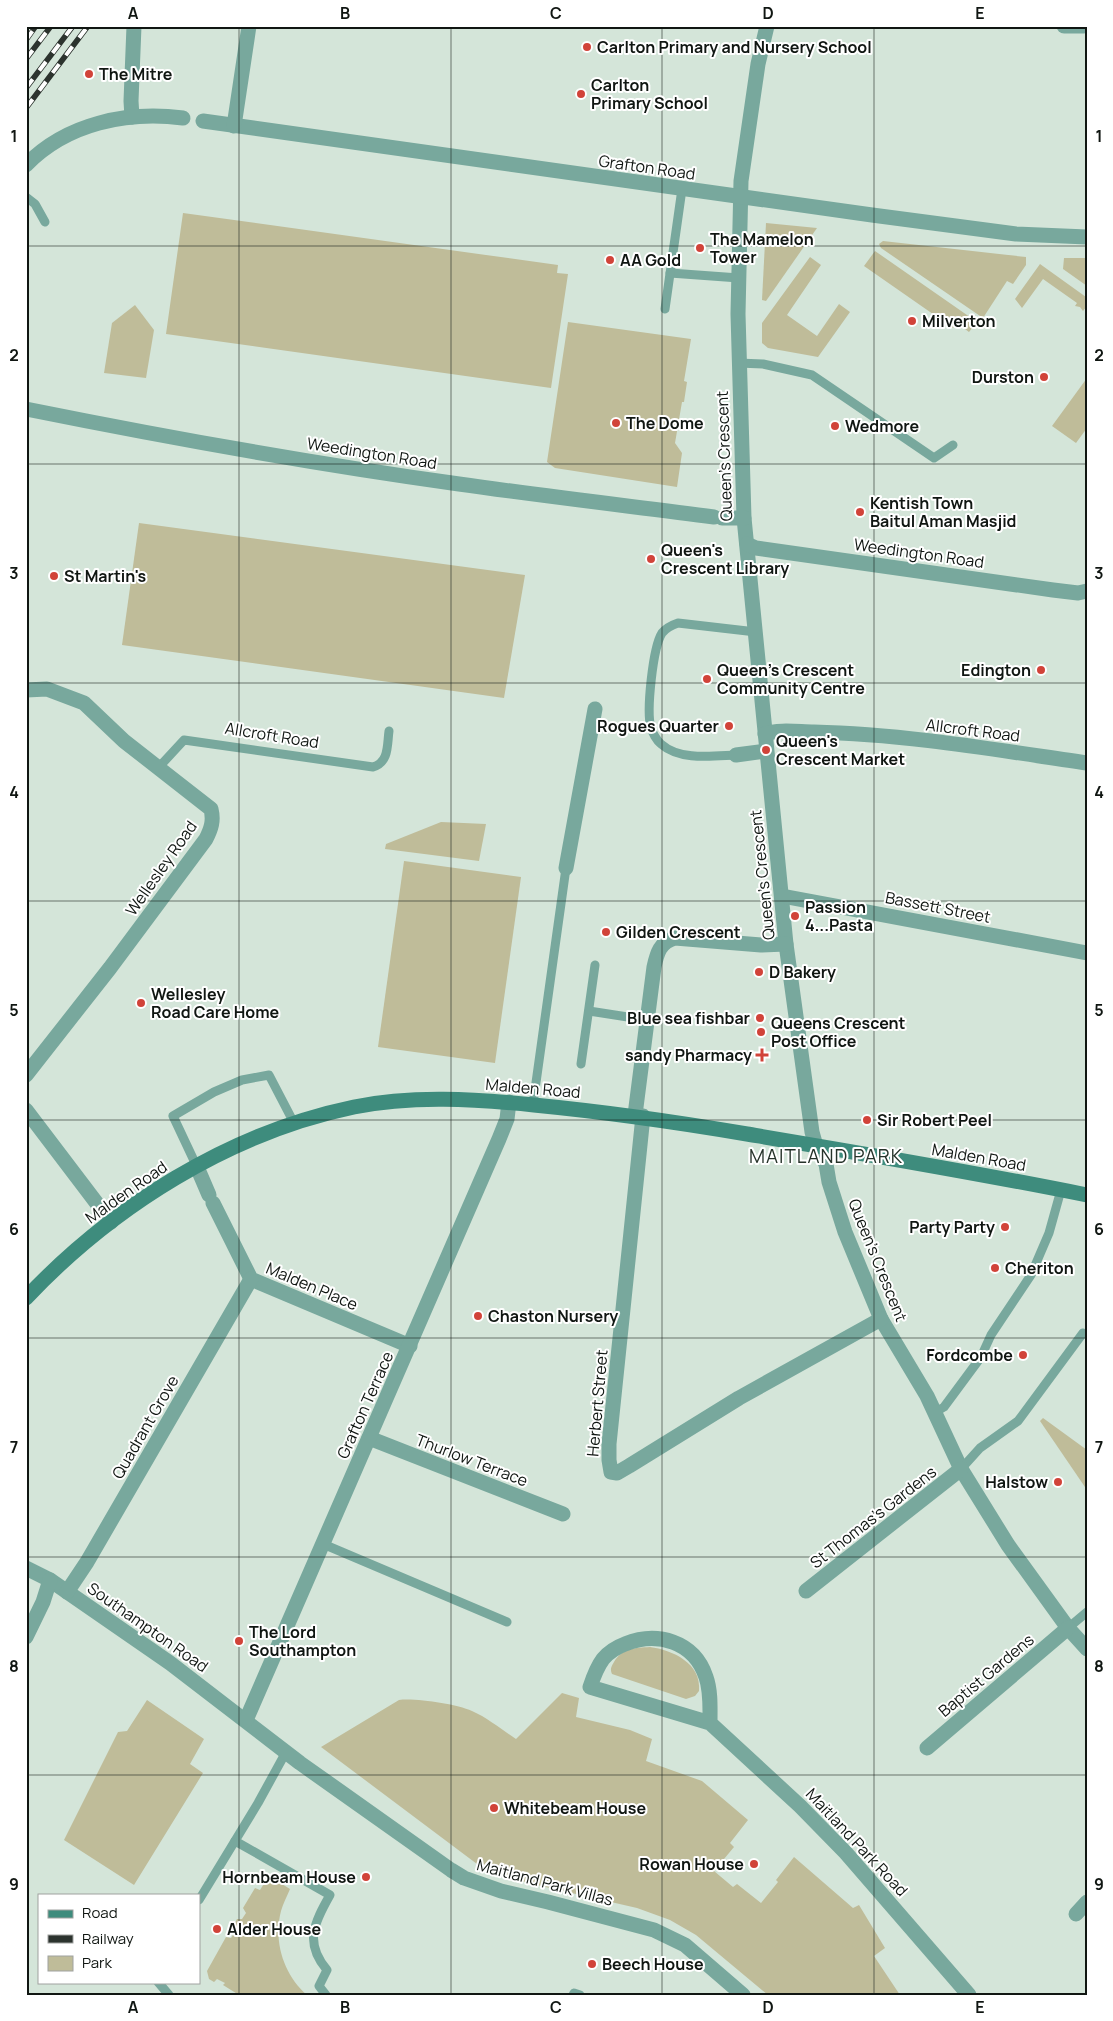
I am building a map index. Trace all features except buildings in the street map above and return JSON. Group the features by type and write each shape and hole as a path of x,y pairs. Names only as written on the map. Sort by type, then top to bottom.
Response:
{"main road":[{"name":"Malden Road","path":"26,1298 79,1247 111,1222 139,1202 197,1167 240,1145 294,1123 356,1107 400,1101 509,1102 639,1116 1087,1195"}],"street":[{"path":"132,117 134,26"},
{"path":"234,126 249,26"},
{"name":"Queen's Crescent","path":"767,26 758,64 741,181 738,363 744,518 766,751 786,944 809,1114 816,1146 826,1164 845,1232 880,1319 927,1396 961,1470 1008,1545 1068,1628 1087,1649"},
{"path":"26,165 44,148 70,134 99,124 146,115 184,118"},
{"name":"Grafton Road","path":"203,121 1016,234 1087,237"},
{"name":"Weedington Road","path":"26,409 143,433 458,484 718,518 744,518"},
{"name":"Weedington Road","path":"747,544 756,548 1053,590 1087,592"},
{"name":"Wellesley Road","path":"26,690 47,689 84,703 124,741 211,809 213,823 206,840 110,968 26,1075"},
{"path":"566,868 594,709"},
{"name":"Allcroft Road","path":"765,734 791,732 870,736 1087,762"},
{"path":"736,755 766,751"},
{"name":"Bassett Street","path":"782,896 1087,953"},
{"path":"639,1116 647,1020 656,955 659,949 668,940 688,938 761,944 786,944"},
{"name":"Grafton Terrace","path":"246,1720 504,1128 509,1102"},
{"path":"26,1110 111,1222"},
{"name":"Herbert Street","path":"639,1116 610,1444 609,1460 611,1472 617,1472 629,1466 738,1398 880,1319"},
{"name":"Malden Place","path":"197,1167 251,1279 410,1346"},
{"name":"Quadrant Grove","path":"67,1592 87,1562 251,1279"},
{"name":"Thurlow Terrace","path":"369,1438 563,1514"},
{"name":"St Thomas's Gardens","path":"806,1591 961,1470"},
{"name":"Southampton Road","path":"26,1568 50,1580 170,1663 246,1720"},
{"path":"26,1637 44,1602 50,1580"},
{"name":"Baptist Gardens","path":"927,1748 1068,1628"},
{"name":"Maitland Park Road","path":"710,1723 710,1697 706,1678 699,1662 688,1650 670,1640 655,1637 638,1638 618,1646 603,1658 590,1687 710,1723 800,1806 846,1853 969,1995"},
{"name":"Maitland Park Villas","path":"246,1720 370,1814 464,1878 501,1891 654,1930 685,1945 743,1995"},
{"path":"1076,1914 1087,1902"}],"lane":[{"path":"665,309 682,189"},
{"path":"26,196 35,204 44,222"},
{"path":"670,273 738,278"},
{"path":"738,363 762,364 812,375 934,458 953,445"},
{"path":"736,755 698,756 684,754 660,744 651,729 648,706 653,670 658,644 668,626 678,623 756,632"},
{"name":"Allcroft Road","path":"158,767 184,740 366,767 379,765 386,754 389,732"},
{"path":"533,1104 566,868"},
{"path":"581,1064 595,965"},
{"path":"589,1011 647,1020"},
{"path":"197,1167 173,1116 214,1092 242,1080 270,1075 294,1123"},
{"path":"934,1413 944,1407 981,1357 991,1335 1031,1275 1048,1233 1062,1190"},
{"path":"961,1470 980,1448 1018,1421 1083,1333"},
{"path":"323,1544 507,1622"},
{"path":"1068,1628 1087,1612"},
{"path":"200,1898 286,1752"},
{"path":"235,1841 330,1895 318,1917 312,1939 320,1962 327,1970 319,1986 326,1995"},
{"path":"160,1984 169,1995"},
{"path":"573,1995 574,1993 580,1995"}],"green space":[{"path":"183,213 558,265 557,273 568,274 551,388 166,334"},
{"path":"766,223 817,228 766,301 762,300"},
{"path":"883,241 1026,257 1026,265 1013,284 1007,281 983,318 881,248 879,244"},
{"path":"875,251 977,322 969,332 957,323 953,328 864,266"},
{"path":"810,257 821,265 787,315 817,336 839,304 850,312 818,357 768,348 762,343 762,323"},
{"path":"1064,258 1087,258 1087,286 1063,269"},
{"path":"1040,264 1086,297 1087,306 1083,311 1080,307 1075,306 1077,303 1043,279 1022,308 1015,299"},
{"path":"135,305 154,330 146,378 104,373 112,323"},
{"name":"The Dome","path":"568,322 691,339 684,381 687,382 684,402 682,402 675,443 682,453 677,487 555,468 547,462"},
{"path":"1087,378 1087,428 1076,443 1052,426"},
{"path":"139,523 525,575 504,698 122,645"},
{"path":"441,822 486,824 479,861 385,849 386,844"},
{"path":"404,861 521,877 495,1063 378,1047"},
{"path":"1043,1418 1087,1450 1087,1490 1040,1421"},
{"path":"650,1647 676,1655 691,1666 699,1681 699,1691 695,1696 686,1699 612,1674 612,1667 617,1657 625,1651 634,1648"},
{"path":"562,1693 579,1698 576,1717 630,1730 652,1739 646,1761 702,1781 748,1820 730,1843 734,1847 714,1871 733,1887 737,1884 761,1903 778,1882 776,1880 794,1857 853,1908 859,1905 885,1948 874,1956 900,1995 768,1995 696,1935 670,1920 637,1908 515,1880 485,1870 321,1747 399,1700 436,1702 465,1708 484,1717 516,1739"},
{"path":"147,1700 204,1739 190,1764 203,1773 134,1885 64,1840 118,1732 127,1731"},
{"path":"264,1873 290,1889 281,1911 278,1934 282,1957 287,1968 292,1978 307,1995 239,1995 223,1985 225,1983 217,1979 214,1982 209,1979 207,1971 226,1937 231,1938 235,1932 233,1927 237,1919 242,1919 246,1913 243,1908 255,1888 260,1890 265,1882 260,1879"}],"railway":[{"path":"26,40 36,26"},
{"path":"26,59 51,26"},
{"path":"26,88 73,26"},
{"path":"26,108 88,26"}],"place":[{"name":"Carlton Primary and Nursery School","path":"587,47"},
{"name":"The Mitre","path":"89,74"},
{"name":"Carlton Primary School","path":"581,94"},
{"name":"The Mamelon Tower","path":"700,248"},
{"name":"AA Gold","path":"610,260"},
{"name":"Milverton","path":"912,321"},
{"name":"Durston","path":"1044,377"},
{"name":"The Dome","path":"616,423"},
{"name":"Wedmore","path":"835,426"},
{"name":"Kentish Town Baitul Aman Masjid","path":"860,512"},
{"name":"Queen's Crescent Library","path":"651,559"},
{"name":"St Martin's","path":"54,576"},
{"name":"Edington","path":"1041,670"},
{"name":"Queen's Crescent Community Centre","path":"707,679"},
{"name":"Rogues Quarter","path":"729,726"},
{"name":"Queen's Crescent Market","path":"766,750"},
{"name":"Passion 4...Pasta","path":"795,916"},
{"name":"Gilden Crescent","path":"606,932"},
{"name":"D Bakery","path":"759,972"},
{"name":"Wellesley Road Care Home","path":"141,1003"},
{"name":"Blue sea fishbar","path":"760,1018"},
{"name":"Queens Crescent Post Office","path":"761,1032"},
{"name":"sandy Pharmacy","path":"762,1055"},
{"name":"Sir Robert Peel","path":"867,1120"},
{"name":"Party Party","path":"1005,1227"},
{"name":"Cheriton","path":"995,1268"},
{"name":"Chaston Nursery","path":"478,1316"},
{"name":"Fordcombe","path":"1023,1355"},
{"name":"Halstow","path":"1058,1482"},
{"name":"The Lord Southampton","path":"239,1641"},
{"name":"Whitebeam House","path":"494,1808"},
{"name":"Rowan House","path":"754,1864"},
{"name":"Hornbeam House","path":"366,1877"},
{"name":"Alder House","path":"217,1929"},
{"name":"Beech House","path":"592,1964"}],"district":[{"name":"MAITLAND PARK","path":"826,1156"}]}
